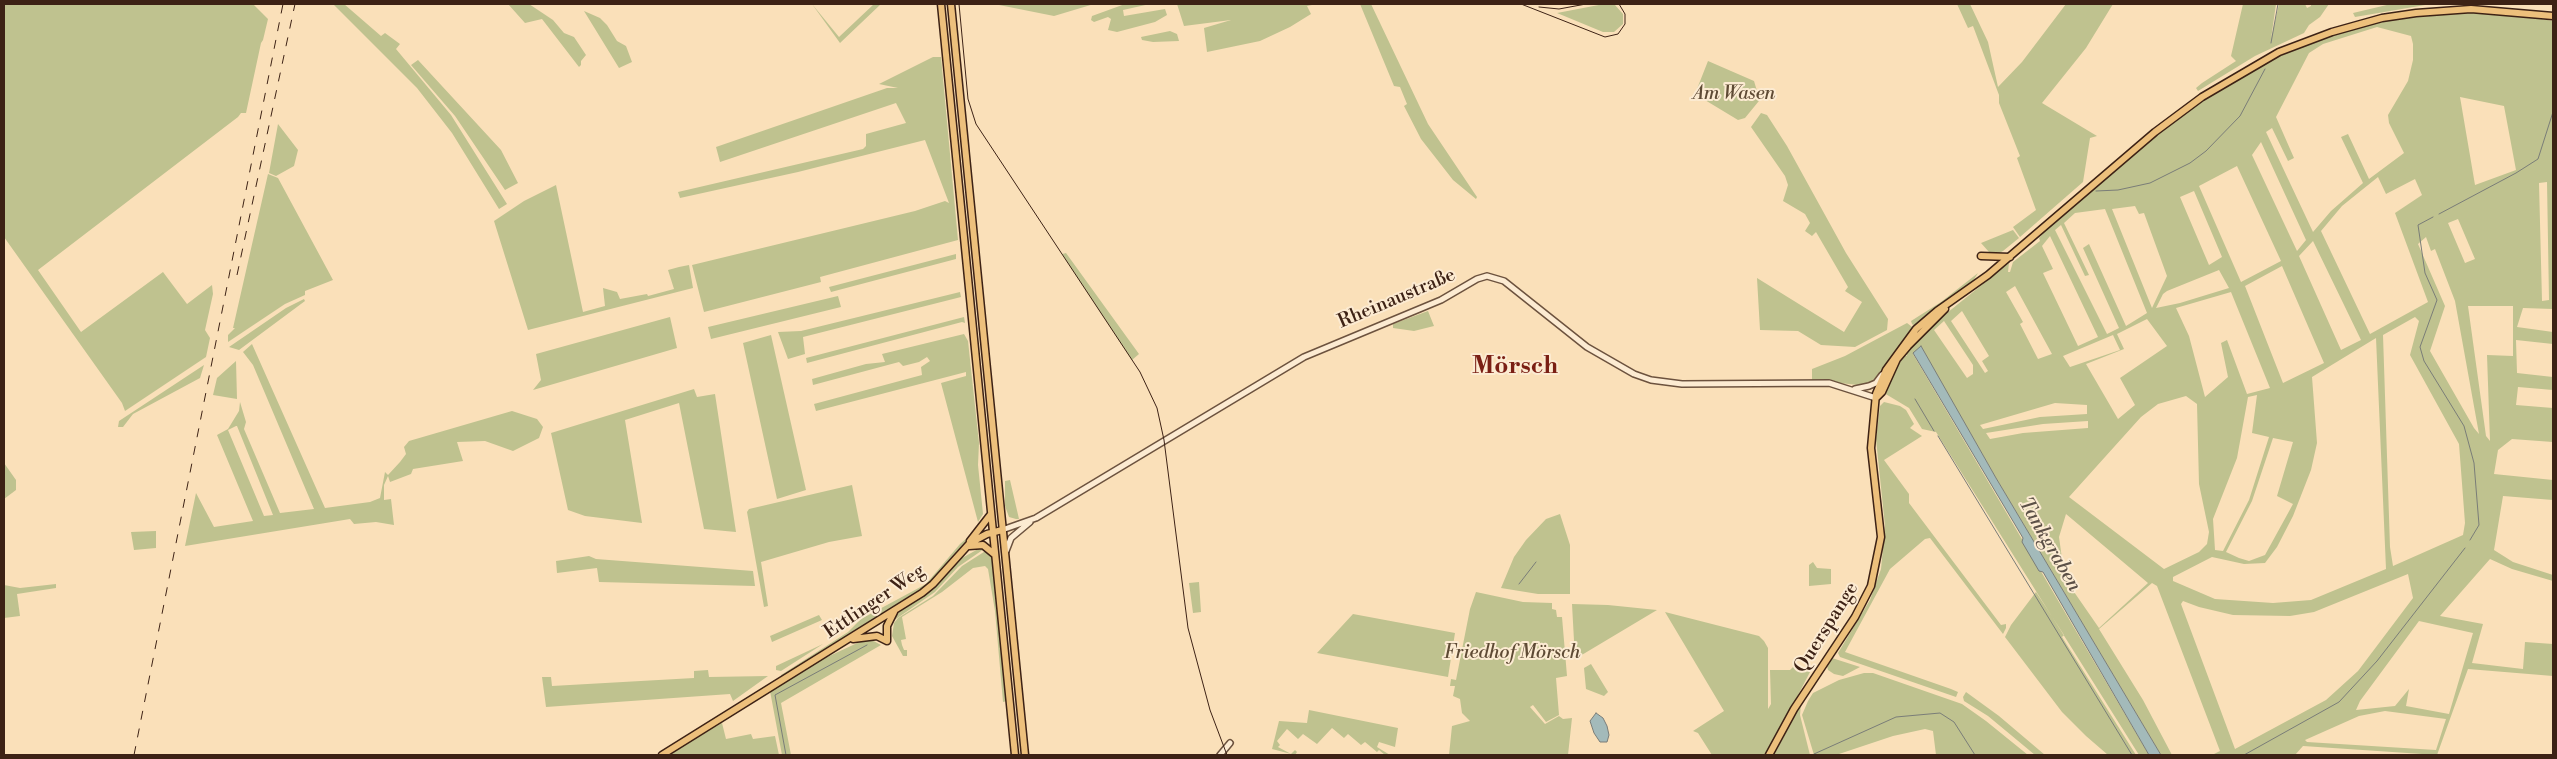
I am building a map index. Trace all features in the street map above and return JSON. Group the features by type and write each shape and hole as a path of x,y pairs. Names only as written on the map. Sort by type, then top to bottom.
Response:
{"main road":[{"path":"940,4 1015,755"},
{"path":"951,4 1025,755"},
{"path":"1876,398 1882,392 1897,359 1950,304 2010,257 2168,122 2231,79 2279,52 2332,32 2382,18 2416,13 2471,9 2553,16"},
{"path":"1981,256 2010,257"},
{"path":"1876,398 1886,370 1904,342 1937,311 1950,304"},
{"name":"Querspange","path":"1770,755 1794,709 1856,617 1871,586 1881,537 1871,448 1876,398"},
{"path":"962,550 981,529 991,514"},
{"name":"Ettlinger Weg","path":"662,755 895,610 933,584 962,550 976,540 1002,530"},
{"path":"962,550 977,544 987,546 994,554"},
{"path":"846,640 871,635 887,642 887,626 895,610"}],"street":[{"name":"Rheinaustraße","path":"1002,530 1036,518 1304,357 1329,344 1442,300 1477,279 1488,276 1504,281 1587,347 1634,374 1651,380 1682,384 1829,383 1853,389 1876,398"},
{"path":"1853,389 1876,383 1886,370"},
{"path":"1004,554 1011,538 1036,518"},
{"path":"1220,755 1230,743"}],"green space":[{"path":"4,4 253,4 268,19 246,113 241,113 38,270 81,332 163,272 187,304 212,285 213,294 205,330 210,338 206,357 125,411 122,403 4,237"},
{"path":"333,4 344,4 381,36 385,33 400,44 396,49 451,115 507,204 499,209 452,133 417,88"},
{"path":"508,4 529,4 553,20 564,33 574,37 586,55 581,61 581,65 579,67 542,19 525,23"},
{"path":"812,4 839,37 874,4 881,4 840,43"},
{"path":"994,4 1094,4 1054,16"},
{"path":"1125,4 1150,4 1123,10 1124,16 1165,9 1167,15 1155,22 1117,32 1108,30 1111,19 1108,17 1094,22 1091,20 1092,16"},
{"path":"1177,4 1317,4 1307,6 1311,14 1290,27 1260,41 1207,52 1204,28 1231,20 1184,26"},
{"path":"1360,4 1371,4 1428,124 1477,197 1476,199 1453,180 1421,139 1404,106 1407,104 1400,87 1394,86"},
{"path":"1604,4 1615,5 1623,14 1623,24 1614,32 1603,32 1557,13"},
{"path":"1957,4 1970,4 1988,42 1998,87 2022,62 2066,4 2113,4 2086,48 2042,103 2097,136 2090,138 2083,182 2020,237 2013,227 2036,210 2017,158 2020,156 1999,103 1999,95 1973,26 1968,28"},
{"path":"2243,4 2276,4 2271,39 2279,4 2305,4 2307,8 2311,4 2329,4 2320,17 2309,25 2304,33 2255,56 2198,91 2196,88 2202,83 2236,61 2231,56"},
{"path":"2391,4 2431,4 2355,17 2353,13"},
{"path":"584,11 600,18 607,25 617,41 626,46 632,62 619,68"},
{"path":"2449,12 2511,13 2553,21 2553,309 2523,308 2517,327 2553,332 2553,344 2516,340 2517,373 2553,377 2553,390 2518,387 2516,405 2553,408 2553,442 2512,439 2498,450 2494,474 2553,480 2553,500 2503,496 2494,550 2513,562 2553,575 2553,581 2512,569 2490,559 2440,616 2483,624 2472,663 2523,669 2525,642 2553,644 2553,676 2468,669 2437,755 2303,746 2295,755 2212,755 2220,751 2157,586 2152,583 2099,629 2143,700 2172,755 2161,755 1996,478 1921,347 1913,354 2149,755 2139,755 1936,432 1922,429 1909,408 1884,393 1904,355 1907,356 1906,353 1912,346 1942,317 2009,263 2008,272 2010,272 2013,262 2040,241 2039,238 2048,228 2140,148 2198,104 2258,66 2314,41 2380,22","holes":["2377,27 2411,36 2413,60 2408,81 2388,115 2389,123 2404,153 2369,179 2348,134 2341,137 2363,183 2331,211 2313,232 2266,132 2272,128 2288,161 2294,158 2276,117 2309,53 2323,44","2460,97 2504,106 2516,170 2475,185","2261,142 2306,240 2297,251 2252,155","2237,166 2281,261 2241,282 2199,186","2378,177 2386,194 2415,179 2422,195 2395,213 2428,302 2370,334 2321,231 2342,206","2547,182 2549,300 2542,301 2539,183","2194,191 2222,257 2209,265 2180,197","2135,206 2139,214 2144,213 2167,276 2152,308 2112,209","2105,209 2147,313 2126,326 2089,244 2083,248 2119,328 2107,334 2055,230 2061,225 2085,276 2089,275 2064,223 2075,213","2458,219 2475,259 2465,263 2448,223","2050,236 2098,337 2078,346 2043,273 2053,269 2042,246","2426,237 2431,251 2435,249 2455,301 2479,434 2430,351 2445,306 2418,244","2313,241 2361,340 2341,350 2299,256","2282,266 2324,363 2283,383 2245,286","2219,270 2229,288 2180,303 2156,308 2163,294 2167,291","2015,286 2052,354 2038,359 2020,324 2023,322 2006,292","2231,292 2270,388 2247,394 2227,340 2221,343 2228,377 2205,397 2189,336 2176,308","2468,306 2513,306 2513,356 2487,355 2490,441 2486,436","1962,311 1989,356 1982,361 1988,371 1985,373 1951,321","2415,317 2419,321 2410,355 2459,444 2465,523 2463,535 2393,566 2390,547 2383,335","2147,319 2167,346 2120,378 2135,405 2118,419 2086,364 2124,349 2117,334","1944,321 1973,365 1973,374 1967,378 1934,330","2113,335 2120,350 2070,367 2063,356","2376,338 2386,569 2311,600 2273,603 2215,599 2173,581 2173,577 2212,557 2244,564 2265,563 2277,547 2293,516 2311,470 2317,443 2312,377","2257,395 2252,433 2269,437 2249,500 2223,551 2215,550 2213,519 2237,458 2248,397","2186,396 2197,404 2199,484 2209,532 2207,544 2199,552 2164,569 2069,497 2141,417 2158,404","2055,403 2087,405 2087,414 2040,417 1983,429 1980,425","2088,421 2088,428 2023,433 1990,439 1986,433 2043,424","2273,438 2293,442 2277,496 2293,504 2265,555 2249,561 2226,552 2252,501","2066,514 2148,583 2099,628 2072,589 2063,566 2059,537","2408,574 2413,598 2358,671 2326,700 2235,749 2181,604 2183,601 2233,615 2290,616 2314,612","2419,621 2473,633 2449,714 2406,706 2409,689 2395,706 2356,710 2360,701","2385,711 2446,719 2436,750 2307,742 2305,740 2359,716"]},
{"path":"1170,31 1177,34 1179,41 1153,42 1142,40 1141,37"},
{"path":"933,57 941,57 958,240 820,277 821,282 704,312 692,265 915,211 945,201 949,203 925,140 798,172 680,198 678,192 863,149 866,146 866,134 906,123 896,103 720,162 716,147 887,88 898,88 879,84"},
{"path":"418,60 501,150 518,183 505,190 455,116 411,65"},
{"name":"Am Wasen","path":"1708,61 1754,81 1757,91 1763,96 1745,118 1738,120 1695,94"},
{"path":"1761,113 1767,115 1787,146 1846,253 1888,319 1887,330 1855,347 1821,345 1798,331 1760,330 1757,278 1844,332 1862,302 1845,291 1848,287 1816,232 1812,236 1805,231 1810,223 1805,214 1783,201 1788,185 1785,176 1751,127"},
{"path":"278,124 298,150 294,166 276,176 269,173"},
{"path":"268,174 278,178 333,280 305,291 305,295 285,304 228,342 228,335 235,328 233,328"},
{"path":"556,185 583,312 605,306 603,288 617,292 620,299 647,294 648,296 674,289 668,270 679,267 689,265 693,288 528,330 494,221 524,201"},
{"path":"2013,230 2019,238 1997,254 1989,252 1981,243"},
{"path":"1066,253 1139,354 1132,360 1062,254"},
{"path":"956,254 956,259 831,292 829,287"},
{"path":"1978,273 1973,281 1916,327 1912,324 1911,321 1941,302"},
{"path":"960,292 961,297 803,337 805,354 788,359 778,332 801,331"},
{"path":"838,296 841,307 711,339 708,327"},
{"path":"304,299 305,301 239,350 229,347 286,308"},
{"path":"1428,311 1434,326 1414,331 1393,328 1393,324"},
{"path":"670,317 677,348 533,390 541,380 536,354"},
{"path":"964,317 965,323 962,322 807,363 806,358"},
{"path":"1907,323 1915,329 1871,383 1858,385 1812,380 1812,369 1845,356"},
{"path":"964,334 968,341 979,443 978,465 983,514 978,522 941,383 966,376 966,372 816,411 814,404 922,375 921,367 930,361 927,357 919,362 903,366 899,362 813,385 812,379 866,364 885,362 882,354"},
{"path":"771,335 806,490 777,499 743,343"},
{"path":"252,344 325,508 370,502 380,498 385,472 388,475 400,462 406,454 404,447 409,441 512,411 537,419 543,427 539,438 513,451 485,441 457,442 463,461 413,469 411,474 390,482 388,476 384,485 384,500 391,499 394,525 376,522 354,524 350,519 185,546 196,493 214,527 253,521 217,435 228,429 239,411 240,402 246,422 244,429 280,513 314,509 253,365 243,352","holes":["237,426 273,515 264,516 228,430"]},
{"path":"236,361 237,399 213,395 217,378"},
{"path":"204,365 200,378 133,414 123,427 118,427 119,421"},
{"path":"694,389 697,397 715,394 736,532 704,529 679,403 625,420 642,523 585,516 568,510 551,433"},
{"path":"1884,402 1900,406 1906,410 1914,424 1910,428 1922,436 1884,460 1909,494 1909,503 2001,625 2006,624 2006,628 2003,634 1930,538 1925,539 1890,569 1845,652 1951,689 1958,692 1956,697 1840,657 1838,653 1870,600 1881,569 1885,526 1876,439 1880,406"},
{"path":"4,463 16,480 16,490 4,499"},
{"path":"1010,480 1019,519 1009,517 1005,506 1005,481"},
{"path":"852,485 862,536 829,542 761,562 768,606 764,607 747,512 749,509"},
{"path":"1560,514 1570,545 1570,594 1538,594 1501,588 1514,557 1526,540 1546,519"},
{"path":"156,531 156,548 134,550 131,532"},
{"path":"974,532 927,585 782,677 781,675 848,632 861,619 926,584 960,544"},
{"path":"980,548 984,549 958,567 935,592 893,621 899,612 934,589 962,558"},
{"path":"987,550 993,560 1007,701 1003,702 995,611 988,569 985,566 973,568 942,592 902,617 906,639 901,640 904,650 907,650 907,656 903,656 892,636 894,623 898,618 933,596 962,566"},
{"path":"589,556 596,559 753,571 755,586 599,582 597,568 557,573 556,561"},
{"path":"1813,562 1817,568 1831,569 1831,584 1809,586 1809,565"},
{"path":"1199,582 1201,612 1193,613 1189,583"},
{"path":"56,584 56,588 17,594 20,616 4,618 4,585 20,588"},
{"name":"Friedhof Mörsch","path":"1476,592 1523,602 1552,603 1552,609 1556,610 1557,617 1562,617 1567,676 1556,678 1559,715 1546,722 1533,705 1530,707 1545,724 1559,716 1563,719 1572,718 1568,755 1449,755 1452,726 1470,721 1462,713 1460,699 1453,696 1455,686 1450,686 1451,679 1456,680 1470,609"},
{"path":"2036,592 2136,755 2108,755 2086,736 2062,712 2005,637 2011,625"},
{"path":"1572,604 1608,605 1657,610 1575,659"},
{"path":"1665,612 1759,636 1768,648 1768,709 1771,704 1770,670 1790,670 1796,664 1810,672 1767,755 1712,755 1698,733 1693,731 1724,711"},
{"name":"Friedhof Mörsch","path":"1353,614 1455,633 1448,677 1317,653"},
{"path":"819,615 822,620 772,642 770,636"},
{"path":"868,638 881,645 781,703 791,755 782,755 770,691 810,665"},
{"path":"823,644 781,671 776,670 776,666"},
{"path":"1832,658 1860,667 1843,676 1834,674 1828,670 1827,666"},
{"path":"1591,664 1608,692 1604,696 1586,689 1584,668"},
{"path":"708,670 709,677 768,676 733,701 730,694 546,707 542,677 551,677 552,686 694,678 694,671"},
{"path":"1864,673 1873,673 1962,704 2028,755 1936,755 1933,731 1925,729 1893,736 1836,755 1814,755 1802,715 1808,701 1813,693 1839,680"},
{"path":"1966,692 1999,716 2045,755 2035,755 1988,716 1964,701 1963,697"},
{"path":"1801,704 1800,715 1810,755 1774,755"},
{"path":"1309,710 1398,728 1395,747 1379,742 1377,747 1390,755 1385,755 1379,750 1377,752 1365,742 1361,745 1348,734 1344,738 1332,728 1317,744 1303,734 1298,739 1287,729 1277,741 1280,745 1278,747 1291,754 1272,749 1279,721 1307,723"},
{"path":"722,723 726,739 751,734 753,739 775,736 779,755 668,755"}],"water":[{"path":"1921,346 1996,478 2161,755 2149,755 2043,572 2039,571 2022,542 2023,538 1913,353"},
{"path":"1596,713 1603,718 1607,726 1609,735 1607,742 1600,742 1594,733 1590,721"}],"waterway":[{"path":"2271,43 2278,4"},
{"path":"2096,191 2118,190 2150,183 2190,163 2206,151 2240,116 2265,69"},
{"path":"2439,214 2516,173 2538,159 2553,112"},
{"path":"2433,217 2418,225 2425,273 2437,300 2420,347 2424,361 2464,426 2474,463 2479,525 2470,540"},
{"path":"1915,399 1934,431"},
{"path":"1938,436 2132,755"},
{"path":"2244,755 2339,702 2377,661 2465,548"},
{"path":"1519,584 1536,562"},
{"path":"786,755 775,695 867,645"},
{"path":"1814,754 1896,717 1940,713 1954,722 1975,755"}],"tram line":[{"path":"959,4 968,99 976,124 1140,372 1157,408 1164,440 1188,628 1210,710 1227,755"},
{"path":"1521,4 1605,37 1618,34 1625,24 1625,14 1619,4"},
{"path":"1539,7 1559,9 1586,4"}],"railway":[{"path":"134,755 283,4"},
{"path":"237,275 295,4"}],"district":[{"name":"Mörsch","path":"1515,367"}],"water label":[{"name":"Tankgraben","path":"2049,545"}]}
